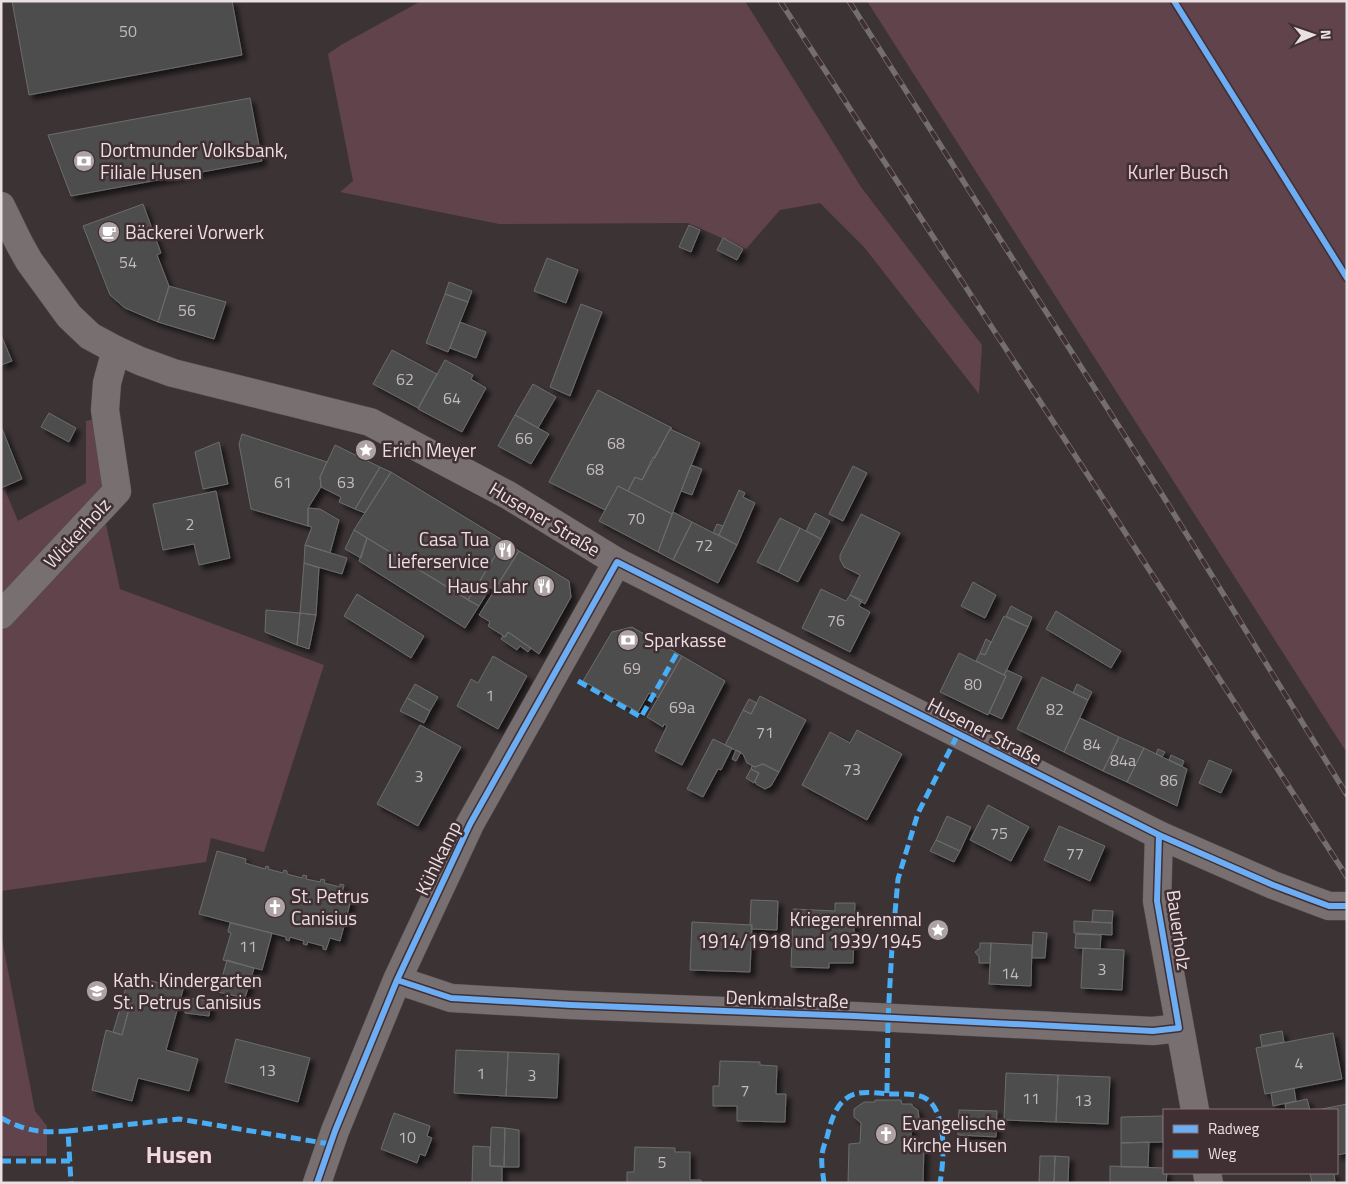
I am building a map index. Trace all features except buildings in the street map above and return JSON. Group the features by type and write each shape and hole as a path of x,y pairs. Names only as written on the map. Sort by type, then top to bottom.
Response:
{"street":[{"name":"Husener Straße","path":"2,211 33,267 69,316 90,336 116,350 140,362 181,376 370,422 508,495 617,562 1159,835 1273,885 1310,899 1329,906 1347,906"},
{"name":"Wickerholz","path":"1,615 117,491 105,410 107,382 116,350"},
{"name":"Kühlkamp","path":"317,1183 333,1137 397,980 470,824 617,562"},
{"name":"Bauerholz","path":"1159,835 1157,900 1195,1109"},
{"name":"Denkmalstraße","path":"397,980 451,998 571,1006 855,1016 1153,1031 1179,1028"}],"green space":[{"path":"421,1 745,1 861,187 982,345 979,394 864,247 820,203 780,210 746,249 688,223 499,224 340,192 353,181 328,54"},
{"name":"Kurler Busch","path":"867,1 1347,1 1347,748 1345,750"},
{"path":"104,417 113,486 1,606 1,489 5,490 18,521 86,483 86,421"},
{"path":"104,515 120,589 324,665 264,852 211,838 206,862 1,891 1,621"},
{"path":"1,934 35,1111 47,1126 47,1156 1,1156"}],"railway":[{"path":"780,1 1347,877"},
{"path":"849,1 1163,496 1347,795"}],"marked path":[{"path":"578,681 641,717 677,653"},
{"path":"887,1093 888,1019 898,879 918,813 958,734"},
{"path":"824,1183 822,1151 835,1112 843,1101 849,1097 867,1092 915,1095 923,1097 931,1103 937,1112 942,1136 943,1162 940,1183"},
{"path":"1,1118 18,1126 33,1130 49,1132 68,1131 71,1183"},
{"path":"68,1131 179,1119 330,1144"},
{"path":"1,1161 70,1161"}],"cycle path":[{"path":"1174,1 1347,278"},
{"path":"317,1183 335,1131 397,980 470,824 617,562 1159,835 1273,885 1310,899 1329,906 1347,906"},
{"path":"397,980 451,998 1153,1031 1179,1028 1157,901 1159,835"}],"place":[{"name":"Dortmunder Volksbank, Filiale Husen","path":"84,161"},
{"name":"Bäckerei Vorwerk","path":"109,232"},
{"name":"Erich Meyer","path":"366,450"},
{"name":"Casa Tua Lieferservice","path":"505,550"},
{"name":"Haus Lahr","path":"544,586"},
{"name":"Sparkasse","path":"628,640"},
{"name":"St. Petrus Canisius","path":"275,907"},
{"name":"Kriegerehrenmal 1914/1918 und 1939/1945","path":"938,930"},
{"name":"Kath. Kindergarten St. Petrus Canisius","path":"97,991"},
{"name":"Evangelische Kirche Husen","path":"886,1134"}],"district":[{"name":"Husen","path":"179,1155"}]}
